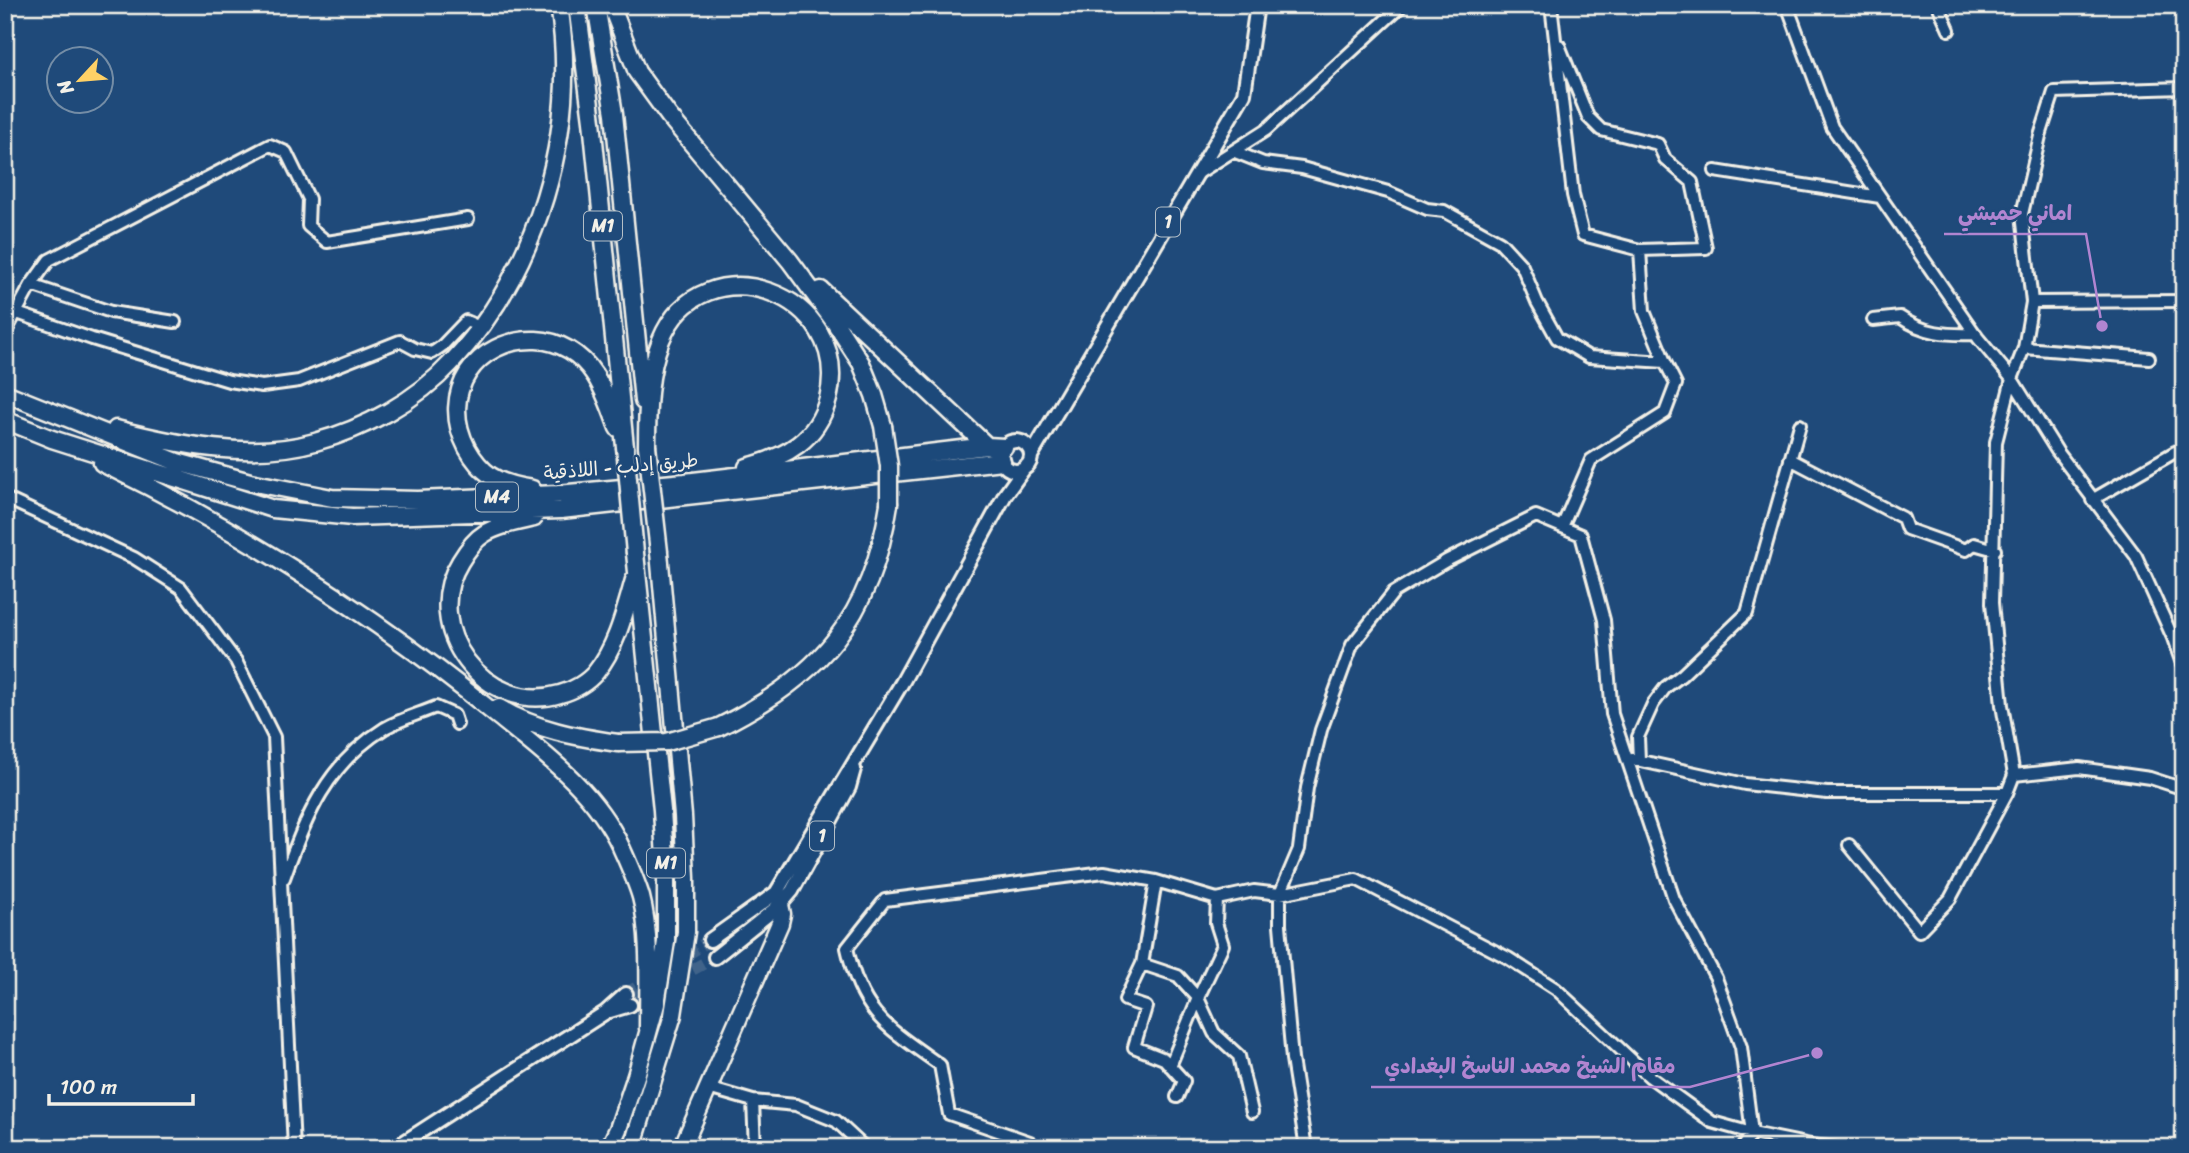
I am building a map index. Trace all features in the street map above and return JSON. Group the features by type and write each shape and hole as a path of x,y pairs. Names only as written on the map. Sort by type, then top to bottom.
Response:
{"highway":[{"path":"57,415 180,445 233,450 313,443 353,430 421,389 450,365 480,327 517,267 535,228 549,184 558,142 565,88 559,5"},
{"name":"M1","path":"577,5 592,121 662,810 666,874 666,942 656,1004 636,1076 609,1148"},
{"name":"M1","path":"596,5 614,114 659,552 683,816 686,878 685,932 673,1016 632,1148"},
{"path":"52,439 173,498 294,569 444,673 502,710 531,724 563,734 618,743 667,741 719,727 755,709 788,687 813,665 838,636 859,606 876,568 889,504 889,466 883,426 861,363 834,321 790,261 669,116 637,72 611,5"},
{"path":"790,261 1004,453"},
{"path":"647,446 647,415 653,371 661,340 676,314 699,296 726,287 753,286 779,293 801,308 818,328 829,353 831,383 824,413 807,438 783,456 685,482"},
{"path":"560,502 491,476 474,461 461,437 456,421 456,403 463,381 474,365 494,347 516,340 540,340 558,343 578,355 594,374 625,447"},
{"name":"طريق إدلب - اللاذقية","path":"5,393 177,462 250,482 332,498 560,502 685,482 1004,453"},
{"name":"طريق إدلب - اللاذقية","path":"5,419 52,439 273,509 352,517 560,502 1004,453"},
{"path":"560,502 481,535 454,571 448,593 448,618 464,660 480,677 500,689 525,698 549,698 571,691 594,674 609,653 621,624 637,570"},
{"path":"444,673 574,779 596,806 620,846 641,898 648,955 648,1029"},
{"path":"682,1148 780,923 782,914 778,899"}],"main road":[{"name":"1","path":"778,899 792,891 849,787 855,762 903,681 1005,495 1028,461 1046,426 1244,94 1257,5"},
{"path":"1004,453 1046,426"},
{"path":"1026,445 1028,461 1016,470 1004,453 1026,445"},
{"name":"1","path":"1004,453 1005,495"},
{"path":"710,940 778,899"},
{"path":"715,957 778,899"},
{"path":"395,1148 628,999"}],"street":[{"path":"1197,174 1266,130 1402,5"},
{"path":"1551,5 1554,33 1573,195 1583,235 1640,250 1706,247 1692,182 1665,159 1658,144 1601,130 1588,117 1554,33"},
{"path":"1787,5 1832,127 1976,334 2012,379 2057,451 2136,556 2184,668"},
{"path":"1938,5 1949,30"},
{"path":"1849,845 1919,930 1950,899 2007,793 2014,775 2002,705 1992,603 1996,442 2012,379 2025,348 2032,302 2022,214 2040,136 2054,92 2184,88"},
{"path":"5,333 31,285 49,260 270,145 286,152 309,199 308,226 327,242 468,219"},
{"path":"1233,151 1263,163 1302,168 1388,192 1427,209 1444,211 1500,242 1522,266 1537,302 1557,338 1589,357 1665,362"},
{"path":"1715,171 1880,197"},
{"path":"1562,527 1591,460 1665,413 1676,384 1644,311 1640,250"},
{"path":"31,285 110,312 175,322"},
{"path":"2032,302 2184,301"},
{"path":"1873,320 1900,317 1913,326 1944,335 1976,334"},
{"path":"12,318 92,339 229,381 262,386 299,381 400,341 415,349 432,353 466,321 480,327"},
{"path":"2025,348 2149,358"},
{"path":"1639,760 1639,737 1653,704 1666,687 1746,613 1800,425"},
{"path":"2092,500 2175,453"},
{"path":"1790,459 1903,518 1907,529 1966,550 1974,544 1995,550"},
{"path":"5,498 134,558 181,588 236,662 274,737 294,1148"},
{"path":"1307,1148 1292,1059 1280,925 1280,894 1299,849 1307,788 1321,730 1352,645 1394,592 1446,561 1536,516 1581,535 1604,620 1612,714 1625,757 1674,899 1716,978 1741,1047 1752,1133 1743,1148"},
{"path":"2173,638 2184,631"},
{"path":"281,884 302,828 332,773 362,744 388,727 436,707 454,715 457,724"},
{"path":"1625,757 1745,784 1827,793 2007,793"},
{"path":"2014,775 2079,768 2150,778 2184,789"},
{"path":"1036,1148 1030,1142 949,1114 940,1065 886,1026 865,1000 853,977 847,948 885,900 1104,872 1156,881 1217,899 1254,891 1280,894 1356,879 1507,958 1556,989 1650,1077 1712,1122 1752,1133 1838,1148"},
{"path":"1156,881 1142,964 1125,1000 1146,1007 1133,1047 1164,1059 1184,1081 1177,1097"},
{"path":"1170,1066 1223,945 1216,923 1217,899"},
{"path":"1142,964 1178,976 1198,998 1214,1033 1239,1056 1252,1112"},
{"path":"708,1088 753,1101 796,1105 836,1121 865,1148"},
{"path":"753,1101 755,1148"}],"tunnel":[{"path":"626,994 710,940"},
{"path":"630,1005 715,957"}],"place":[{"name":"اماني حميشي","path":"2102,326"},
{"name":"مقام الشيخ محمد الناسخ البغدادي","path":"1817,1053"}]}
